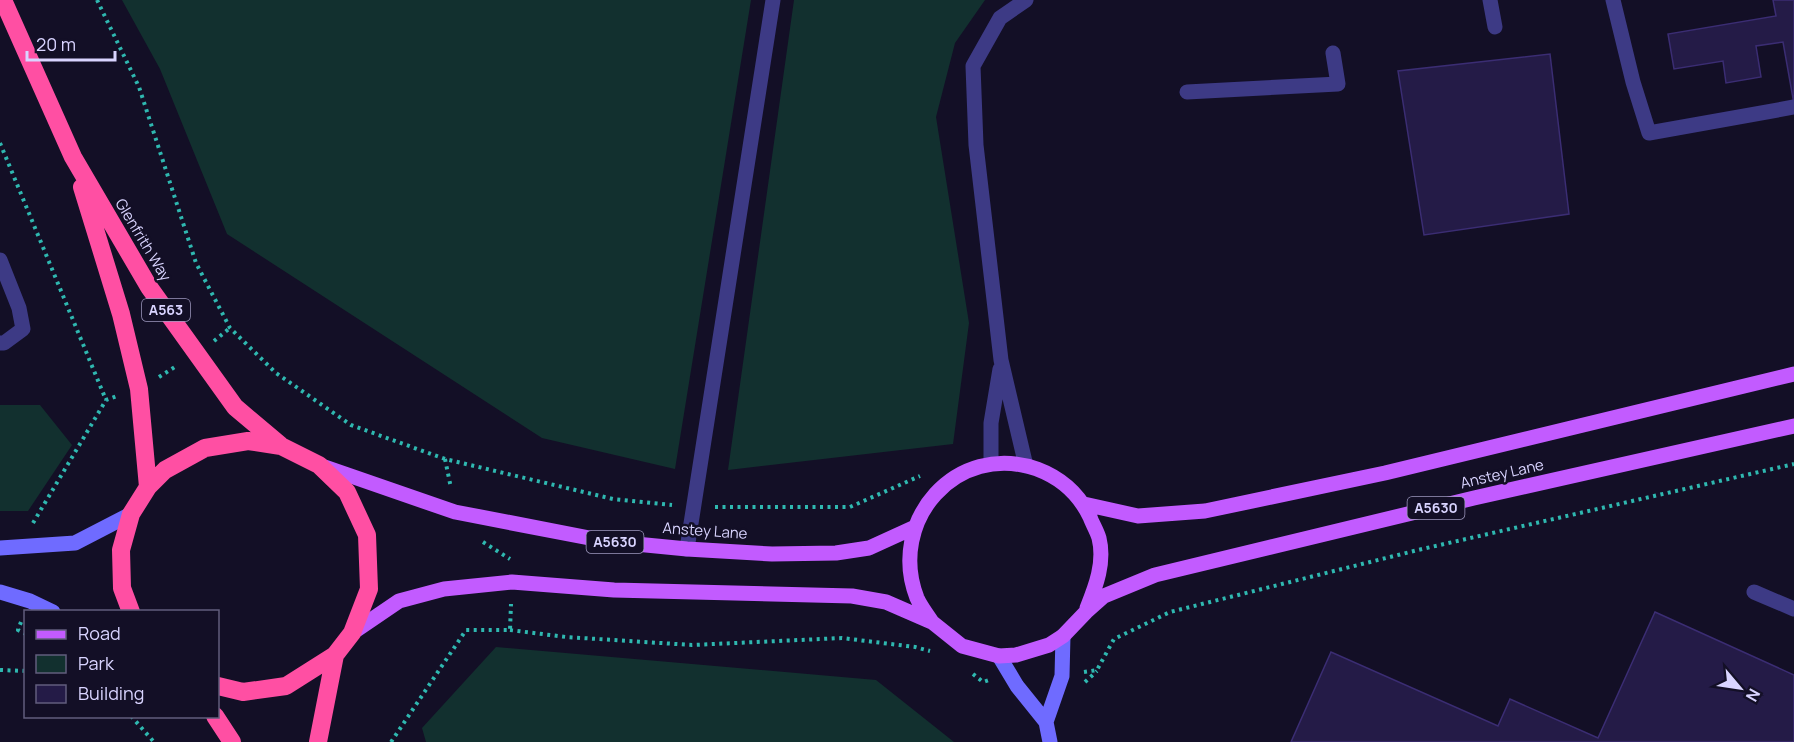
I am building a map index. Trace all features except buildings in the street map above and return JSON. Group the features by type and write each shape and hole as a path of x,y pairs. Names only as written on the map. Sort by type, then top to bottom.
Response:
{"highway":[{"name":"Glenfrith Way","path":"3,0 73,157 149,287 235,407 281,446"},
{"name":"Glenfrith Way","path":"73,157 121,314 139,389 148,488"},
{"path":"130,610 122,588 121,550 131,514 148,488 165,470 205,448 248,441 281,446 319,465 347,492 367,535 369,589 352,633 335,655 286,686 243,692 219,686"},
{"path":"318,742 335,655"},
{"path":"216,718 232,742"}],"main road":[{"path":"1084,504 1138,516 1205,511 1385,473 1794,374"},
{"name":"Anstey Lane","path":"352,633 399,601 444,589 512,582 614,590 852,596 886,602 932,622 962,646 999,656 1033,652 1063,636 1104,596 1155,575 1474,498 1794,426"},
{"name":"Anstey Lane","path":"932,622 918,600 911,576 909,551 915,526 924,508 953,478 972,469 992,464 1026,465 1048,473 1068,486 1084,504 1099,538 1100,567 1100,576 1086,612"},
{"name":"Anstey Lane","path":"319,465 455,512 605,541 772,554 836,553 868,548 915,526"},
{"path":"0,548 75,543 131,514"},
{"path":"0,592 30,601 49,610"},
{"path":"1046,722 1062,676 1063,636"},
{"path":"999,656 1017,686 1046,722 1050,742"}],"lane":[{"path":"687,549 773,0"},
{"path":"1026,0 1000,18 974,66 976,145 1001,360 1026,465"},
{"path":"1490,0 1495,27"},
{"path":"1613,0 1633,82 1649,133 1794,107"},
{"path":"1187,92 1338,84 1333,53"},
{"path":"0,260 19,308 22,329 4,343 0,343"},
{"path":"992,464 991,423 1001,360"},
{"path":"1754,591 1794,609"}],"path":[{"path":"97,0 139,87 196,263 230,328 276,373 351,425 445,459"},
{"path":"0,143 106,400"},
{"path":"22,523 33,523 106,400 139,389 197,354 230,328"},
{"path":"18,630 24,633"},
{"path":"0,670 24,671"},
{"path":"132,718 154,742"}],"green space":[{"path":"122,0 751,0 675,469 542,438 227,234 160,69"},
{"path":"794,0 985,0 955,43 936,117 969,323 953,444 728,470"},
{"path":"0,405 40,405 72,445 28,511 0,511"},
{"path":"496,647 876,680 954,742 426,742 422,728"}]}
